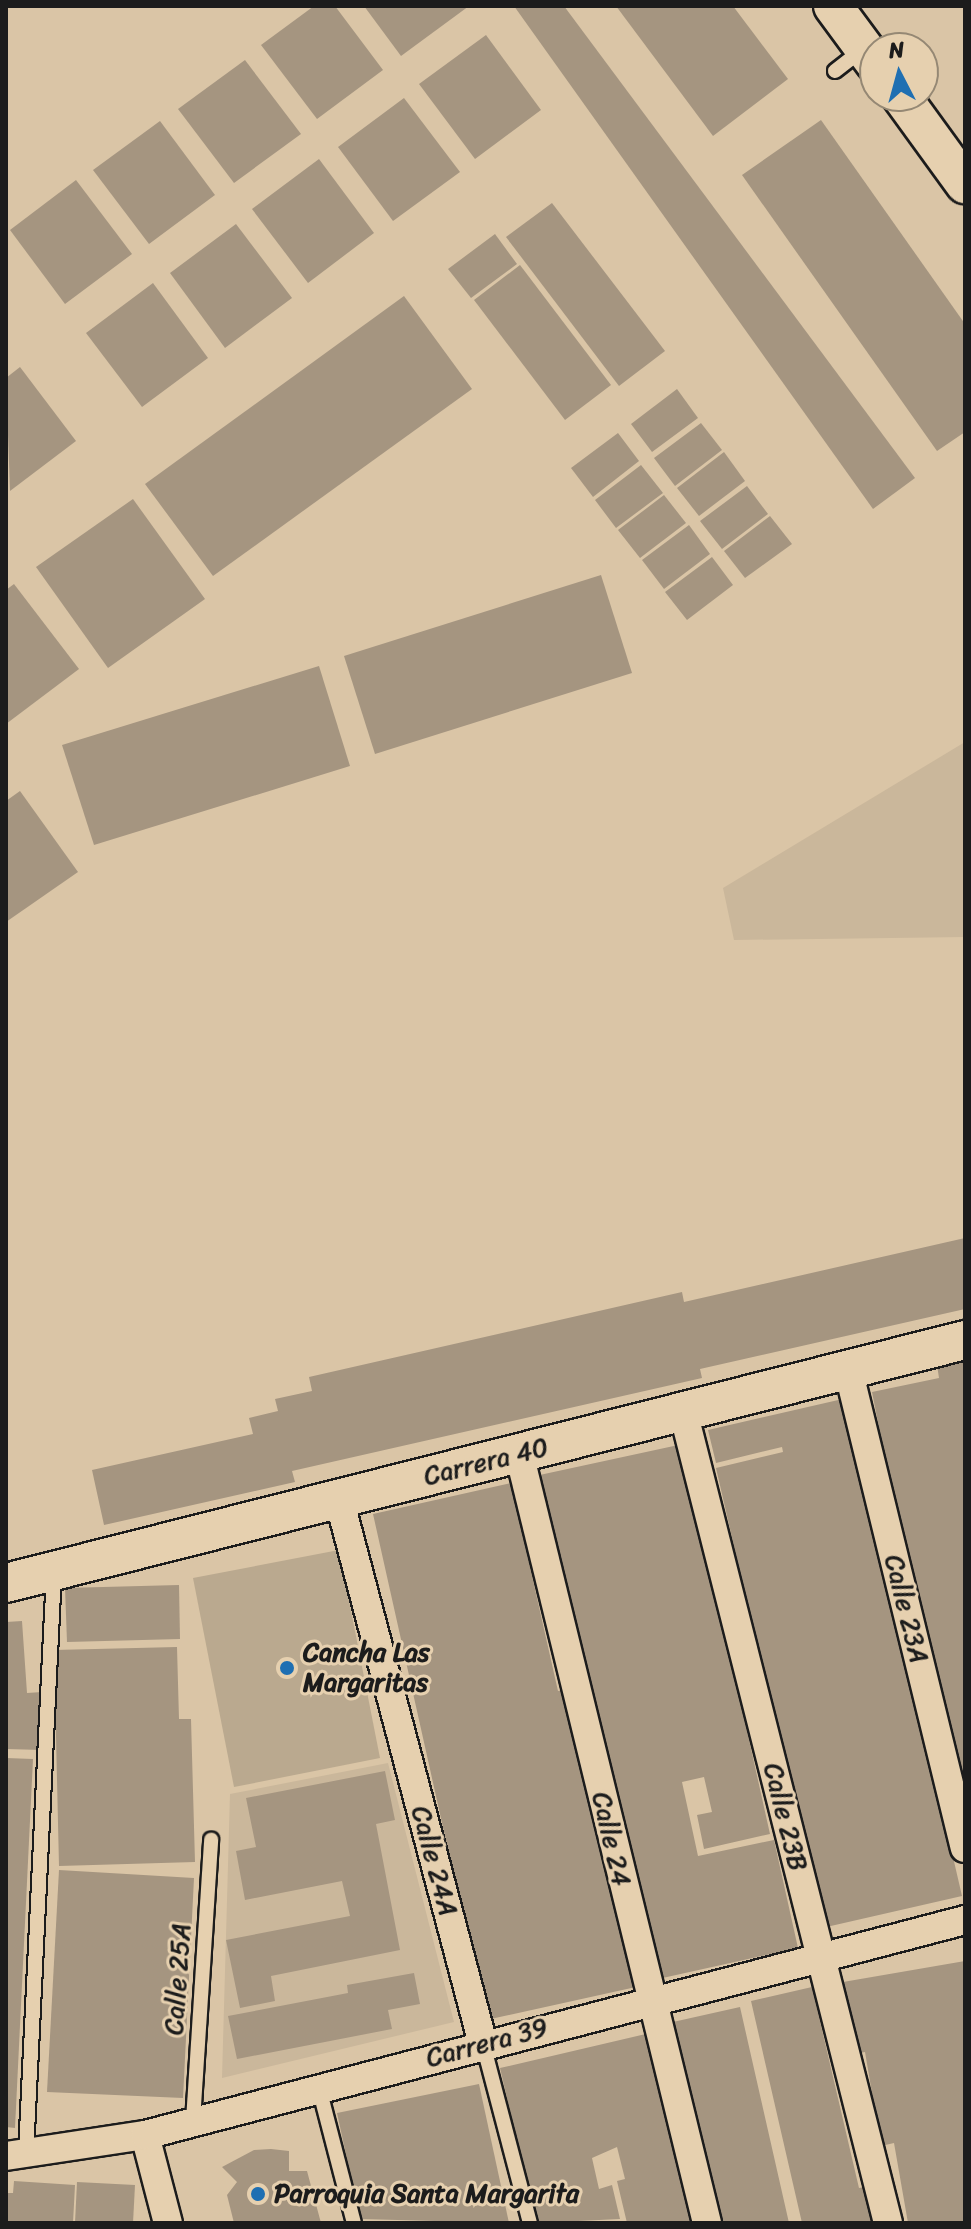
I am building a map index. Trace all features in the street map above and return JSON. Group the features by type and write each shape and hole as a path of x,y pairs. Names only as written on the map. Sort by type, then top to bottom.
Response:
{"street":[{"path":"833,6 858,61"},
{"path":"913,112 965,184"},
{"name":"Carrera 40","path":"6,1583 965,1340"},
{"name":"Calle 23A","path":"848,1369 965,1848"},
{"name":"Calle 23B","path":"683,1411 888,2223"},
{"name":"Calle 24","path":"519,1453 650,2002 707,2223"},
{"name":"Calle 24A","path":"339,1499 483,2044"},
{"name":"Carrera 39","path":"16,2154 145,2135 965,1920"},
{"path":"145,2135 168,2223"}],"lane":[{"path":"16,2154 54,1571"},
{"name":"Calle 25A","path":"193,2121 211,1840"},
{"name":"Calle 24A","path":"483,2044 530,2223"},
{"path":"319,2088 354,2223"}],"shaded area":[{"path":"965,742 965,937 734,940 723,888"},
{"name":"Cancha Las Margaritas","path":"339,1550 380,1758 234,1787 193,1578"},
{"path":"388,1763 454,2022 222,2078 230,1794"}],"building":[{"path":"314,6 335,6 383,70 317,119 261,45"},
{"path":"364,6 469,6 401,56"},
{"path":"514,6 564,6 915,478 873,509"},
{"path":"616,6 733,6 788,79 713,136"},
{"path":"486,35 541,110 475,159 419,84"},
{"path":"245,60 301,134 234,183 178,109"},
{"path":"404,98 460,172 393,221 338,147"},
{"path":"821,120 965,324 965,432 937,451 742,175"},
{"path":"160,121 215,195 149,244 93,170"},
{"path":"319,159 374,233 308,283 252,209"},
{"path":"76,180 132,254 65,304 10,230"},
{"path":"552,203 665,351 619,386 506,237"},
{"path":"236,224 292,298 225,348 170,273"},
{"path":"495,234 517,264 471,298 448,269"},
{"path":"520,265 611,385 565,420 474,300"},
{"path":"153,283 208,358 142,407 86,333"},
{"path":"404,296 472,389 213,576 145,484"},
{"path":"20,367 76,441 10,491 6,378"},
{"path":"677,389 698,418 652,452 631,424"},
{"path":"701,423 722,450 675,486 654,458"},
{"path":"618,433 639,461 593,497 571,468"},
{"path":"724,452 745,481 699,516 677,488"},
{"path":"641,465 663,493 616,528 595,500"},
{"path":"747,486 768,514 722,549 700,521"},
{"path":"664,495 686,523 640,558 618,530"},
{"path":"133,499 205,599 108,668 36,567"},
{"path":"770,516 792,544 745,578 724,551"},
{"path":"689,525 710,554 664,589 642,560"},
{"path":"712,557 733,585 687,620 665,592"},
{"path":"601,575 632,673 375,754 344,656"},
{"path":"14,584 79,669 6,724 6,590"},
{"path":"319,666 350,766 94,845 62,745"},
{"path":"20,791 78,872 6,922 6,801"},
{"path":"965,1238 965,1309 700,1369 702,1378 292,1471 295,1482 104,1525 92,1470 253,1434 249,1418 278,1411 275,1399 312,1391 309,1377 682,1292 684,1302"},
{"path":"965,1360 964,1794 949,1719 937,1721 872,1392 939,1378 937,1365"},
{"path":"847,1398 962,1896 822,1928 716,1468 783,1452 782,1447 716,1463 708,1430"},
{"path":"683,1444 770,1834 704,1849 697,1815 712,1812 704,1777 682,1782 698,1856 774,1840 798,1948 649,1981 535,1476"},
{"path":"511,1483 558,1691 568,1689 636,1987 486,2020 373,1514"},
{"path":"179,1585 180,1639 67,1642 65,1588"},
{"path":"22,1621 27,1693 42,1692 42,1750 6,1749 6,1622"},
{"path":"177,1647 179,1719 191,1719 195,1862 59,1866 54,1650"},
{"path":"6,1758 33,1759 15,2128 6,2127"},
{"path":"385,1771 395,1820 376,1824 400,1950 271,1976 275,2001 240,2008 226,1940 350,1916 342,1881 245,1900 236,1851 256,1847 246,1798"},
{"path":"59,1870 194,1878 183,2098 47,2092"},
{"path":"965,1961 965,2223 908,2223 894,2143 881,2146 865,2052 855,2054 843,1982"},
{"path":"414,1973 420,2004 388,2010 392,2029 237,2059 228,2016 348,1993 347,1985"},
{"path":"812,1987 859,2188 870,2186 878,2223 802,2223 751,2001"},
{"path":"740,2007 789,2223 722,2223 700,2127 687,2130 664,2024"},
{"path":"650,2033 695,2223 627,2223 617,2181 625,2179 617,2147 592,2158 599,2189 612,2185 620,2219 536,2223 500,2068"},
{"path":"479,2084 509,2223 360,2219 337,2113"},
{"path":"254,2150 289,2151 289,2171 307,2171 321,2223 234,2223 227,2195 237,2182 222,2167"},
{"path":"14,2181 75,2185 73,2223 6,2223 6,2193 13,2193"},
{"path":"77,2182 135,2185 133,2223 75,2223"}],"place":[{"name":"Cancha Las Margaritas","path":"287,1668"},
{"name":"Parroquia Santa Margarita","path":"258,2194"}]}
